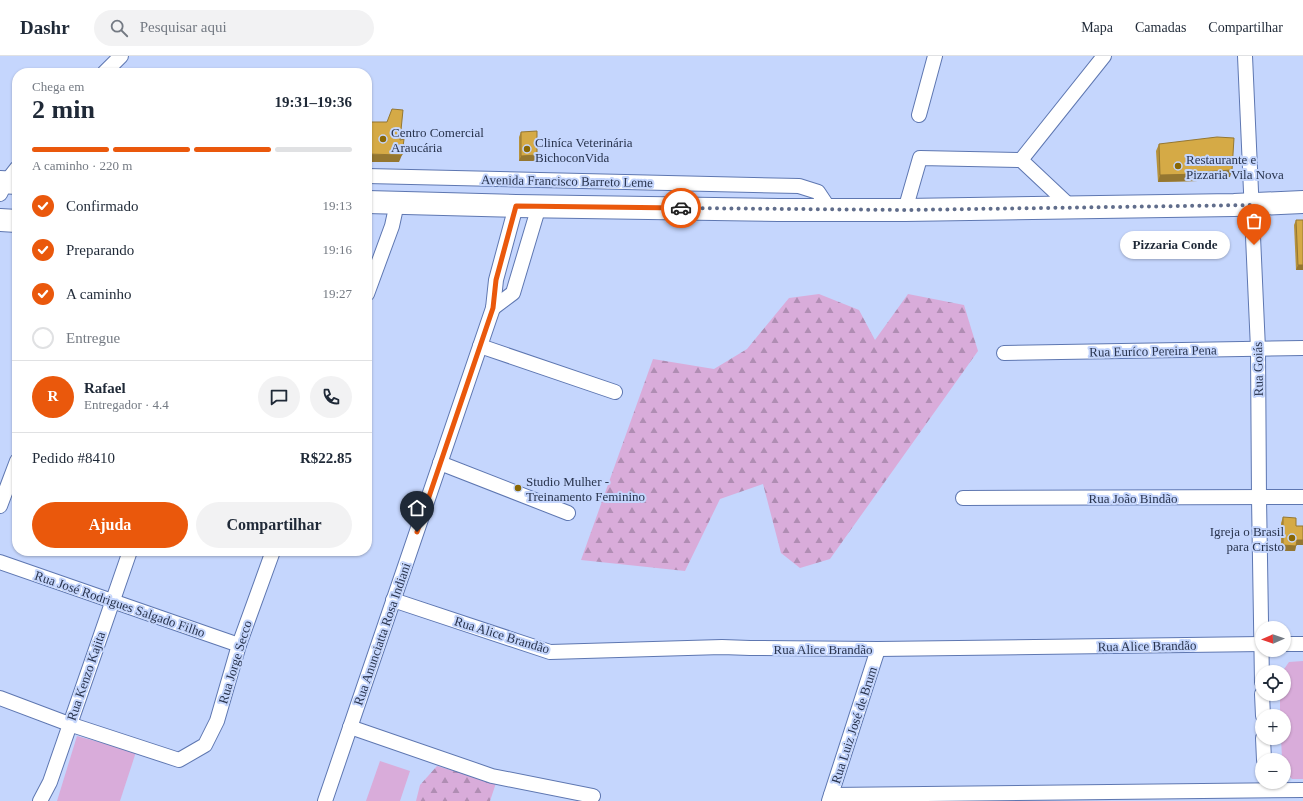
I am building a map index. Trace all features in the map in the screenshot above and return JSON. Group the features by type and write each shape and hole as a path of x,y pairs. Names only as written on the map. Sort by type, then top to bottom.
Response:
{"main road":[{"name":"Avenida Francisco Barreto Leme","path":"372,202 516,206 905,210 1252,205 1303,202"},
{"path":"0,220 12,220"}],"street":[{"path":"109,68 121,56"},
{"path":"919,116 935,56"},
{"path":"1021,160 1104,56"},
{"name":"Rua Goiás","path":"1245,56 1258,349 1262,621"},
{"path":"905,210 920,158 1021,160 1071,207"},
{"name":"Avenida Francisco Barreto Leme","path":"372,176 800,186 818,192 830,210"},
{"path":"372,280 392,226 397,203"},
{"name":"Rua Anunciatta Rosa Indiani","path":"325,800 493,308 496,280 516,206"},
{"path":"493,308 513,293 539,206"},
{"path":"480,346 615,392"},
{"name":"Rua Euríco Pereira Pena","path":"1004,353 1303,348"},
{"path":"440,463 568,513"},
{"path":"0,506 12,474"},
{"name":"Rua João Bindão","path":"963,498 1303,497"},
{"name":"Rua Kenzo Kajita","path":"40,801 50,782 128,556"},
{"name":"Rua Jorge Secco","path":"69,724 179,760 204,745 217,721 239,645 271,556"},
{"name":"Rua José Rodrigues Salgado Filho","path":"0,562 239,645"},
{"name":"Rua Alice Brandão","path":"393,600 550,652 722,647 878,649 1255,644"},
{"path":"1291,644 1303,644"},
{"name":"Rua Luiz José de Brum","path":"830,798 878,649"},
{"path":"0,698 69,724"},
{"path":"350,726 492,776 593,796"},
{"path":"830,798 1303,790"}],"green space":[{"path":"819,294 859,310 875,340 908,294 964,305 978,351 830,559 800,568 781,553 763,484 720,499 685,571 581,560 653,359 714,369 747,349 789,298"},
{"path":"1303,661 1303,779 1291,778 1291,753 1282,753 1281,745 1291,745 1291,709 1280,709 1280,701 1291,701 1291,665 1287,665 1289,662"},
{"path":"77,736 136,752 120,801 57,801"},
{"path":"380,761 410,771 400,801 366,801"},
{"path":"437,766 496,783 490,801 416,801 420,785"}],"building":[{"name":"Centro Comercial Araucária","path":"392,109 403,110 400,140 404,139 402,155 372,154 372,122 387,122"},
{"name":"Cliníca Veterinária BichoconVida","path":"537,131 537,155 521,156 521,132"},
{"path":"1217,137 1234,138 1232,170 1200,172 1200,174 1160,175 1159,144"},
{"path":"1296,220 1303,220 1303,265 1298,265"},
{"name":"Igreja o Brasil para Cristo","path":"1283,517 1296,518 1296,526 1303,526 1303,540 1297,540 1296,546 1283,545"}],"way so far":[{"path":"681,208 905,210 1252,205 1254,245"}],"place":[{"name":"Centro Comercial Araucária","path":"383,139"},
{"name":"Cliníca Veterinária BichoconVida","path":"527,149"},
{"name":"Restaurante e Pizzaria Vila Nova","path":"1178,166"},
{"name":"Pizzaria Conde","path":"1254,245"},
{"name":"Studio Mulher - Treinamento Feminino","path":"518,488"},
{"name":"Igreja o Brasil para Cristo","path":"1292,538"}],"route":[{"path":"417,532 493,308 496,280 516,206 681,208"}]}
